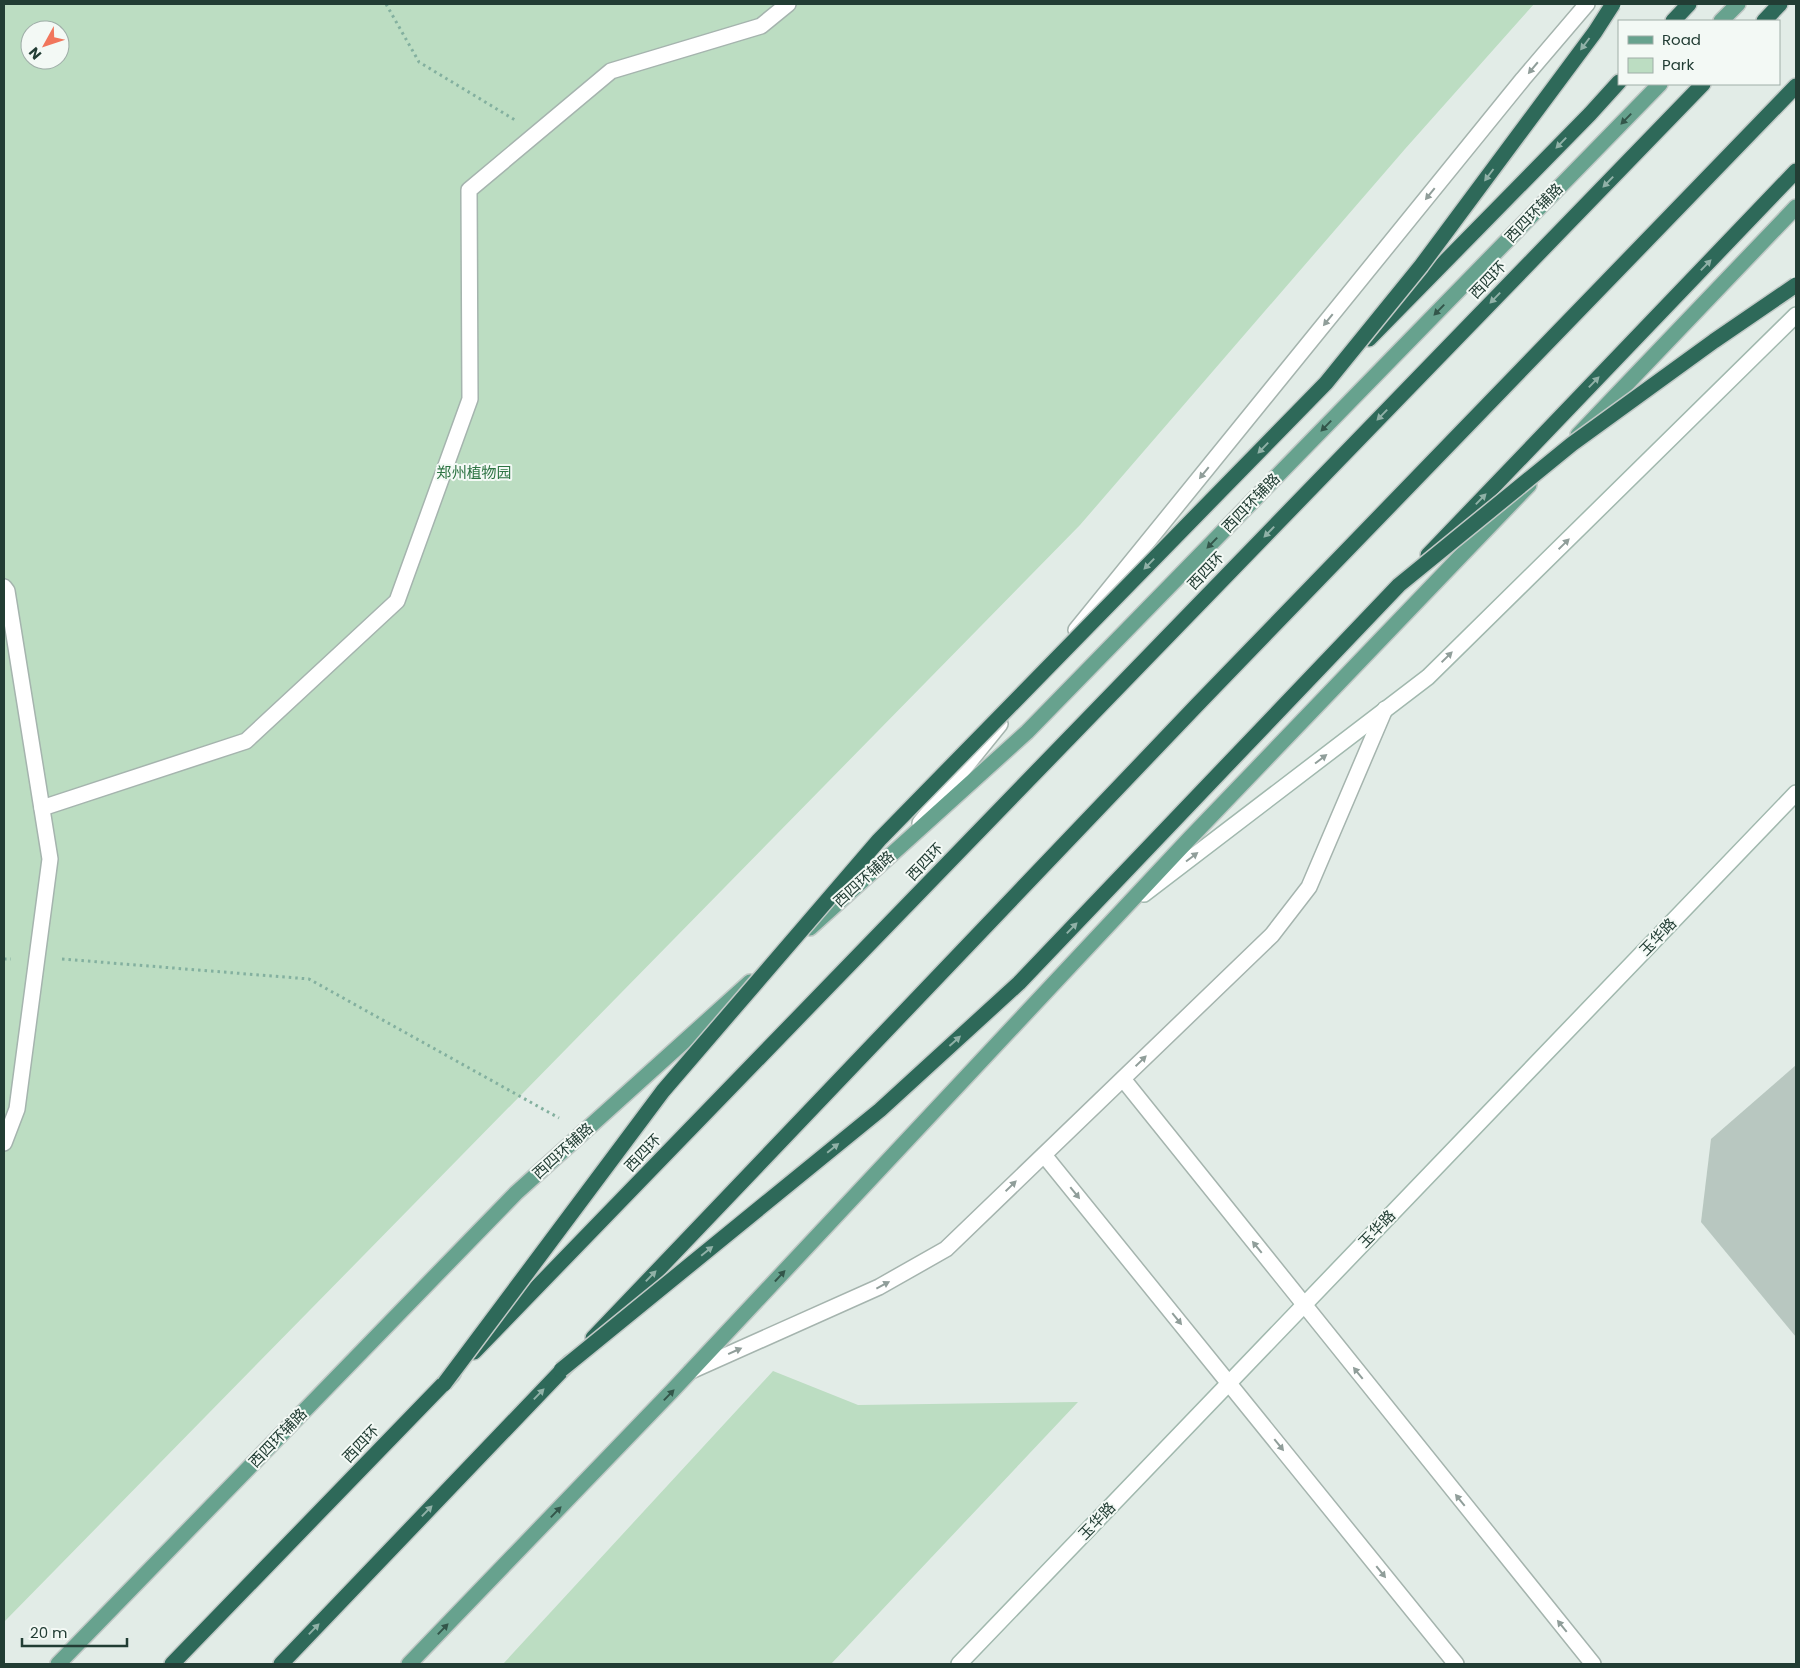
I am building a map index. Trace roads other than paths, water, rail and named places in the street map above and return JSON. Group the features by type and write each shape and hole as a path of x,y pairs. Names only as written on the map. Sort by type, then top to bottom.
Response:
{"highway":[{"path":"1326,382 1421,266 1595,32 1613,4"},
{"path":"1674,20 1689,4"},
{"path":"1765,20 1780,4"},
{"path":"444,1384 663,1091 879,840 1583,122 1618,83"},
{"name":"西四环","path":"172,1664 1702,85"},
{"path":"281,1664 1196,705 1796,86"},
{"path":"561,1370 880,1110 1019,983 1796,171"},
{"path":"1399,585 1572,444 1714,341 1796,285"}],"main road":[{"path":"1722,20 1738,4"},
{"name":"西四环辅路","path":"58,1664 516,1194 1027,732 1659,85"},
{"path":"409,1664 691,1371 1197,831 1796,208"}],"street":[{"path":"42,808 246,741 397,601 470,399 469,190 611,71 761,26 788,4"},
{"path":"903,844 1511,94 1587,4"},
{"path":"1125,908 1428,677 1796,315"},
{"path":"4,587 50,859 17,1109 4,1143"},
{"path":"691,1371 879,1287 946,1249 1272,935 1309,886 1385,710"},
{"name":"玉华路","path":"959,1664 1796,793"},
{"path":"1123,1079 1593,1664"},
{"path":"1044,1155 1456,1664"}],"park label":[{"name":"郑州植物园","path":"474,473"}]}
